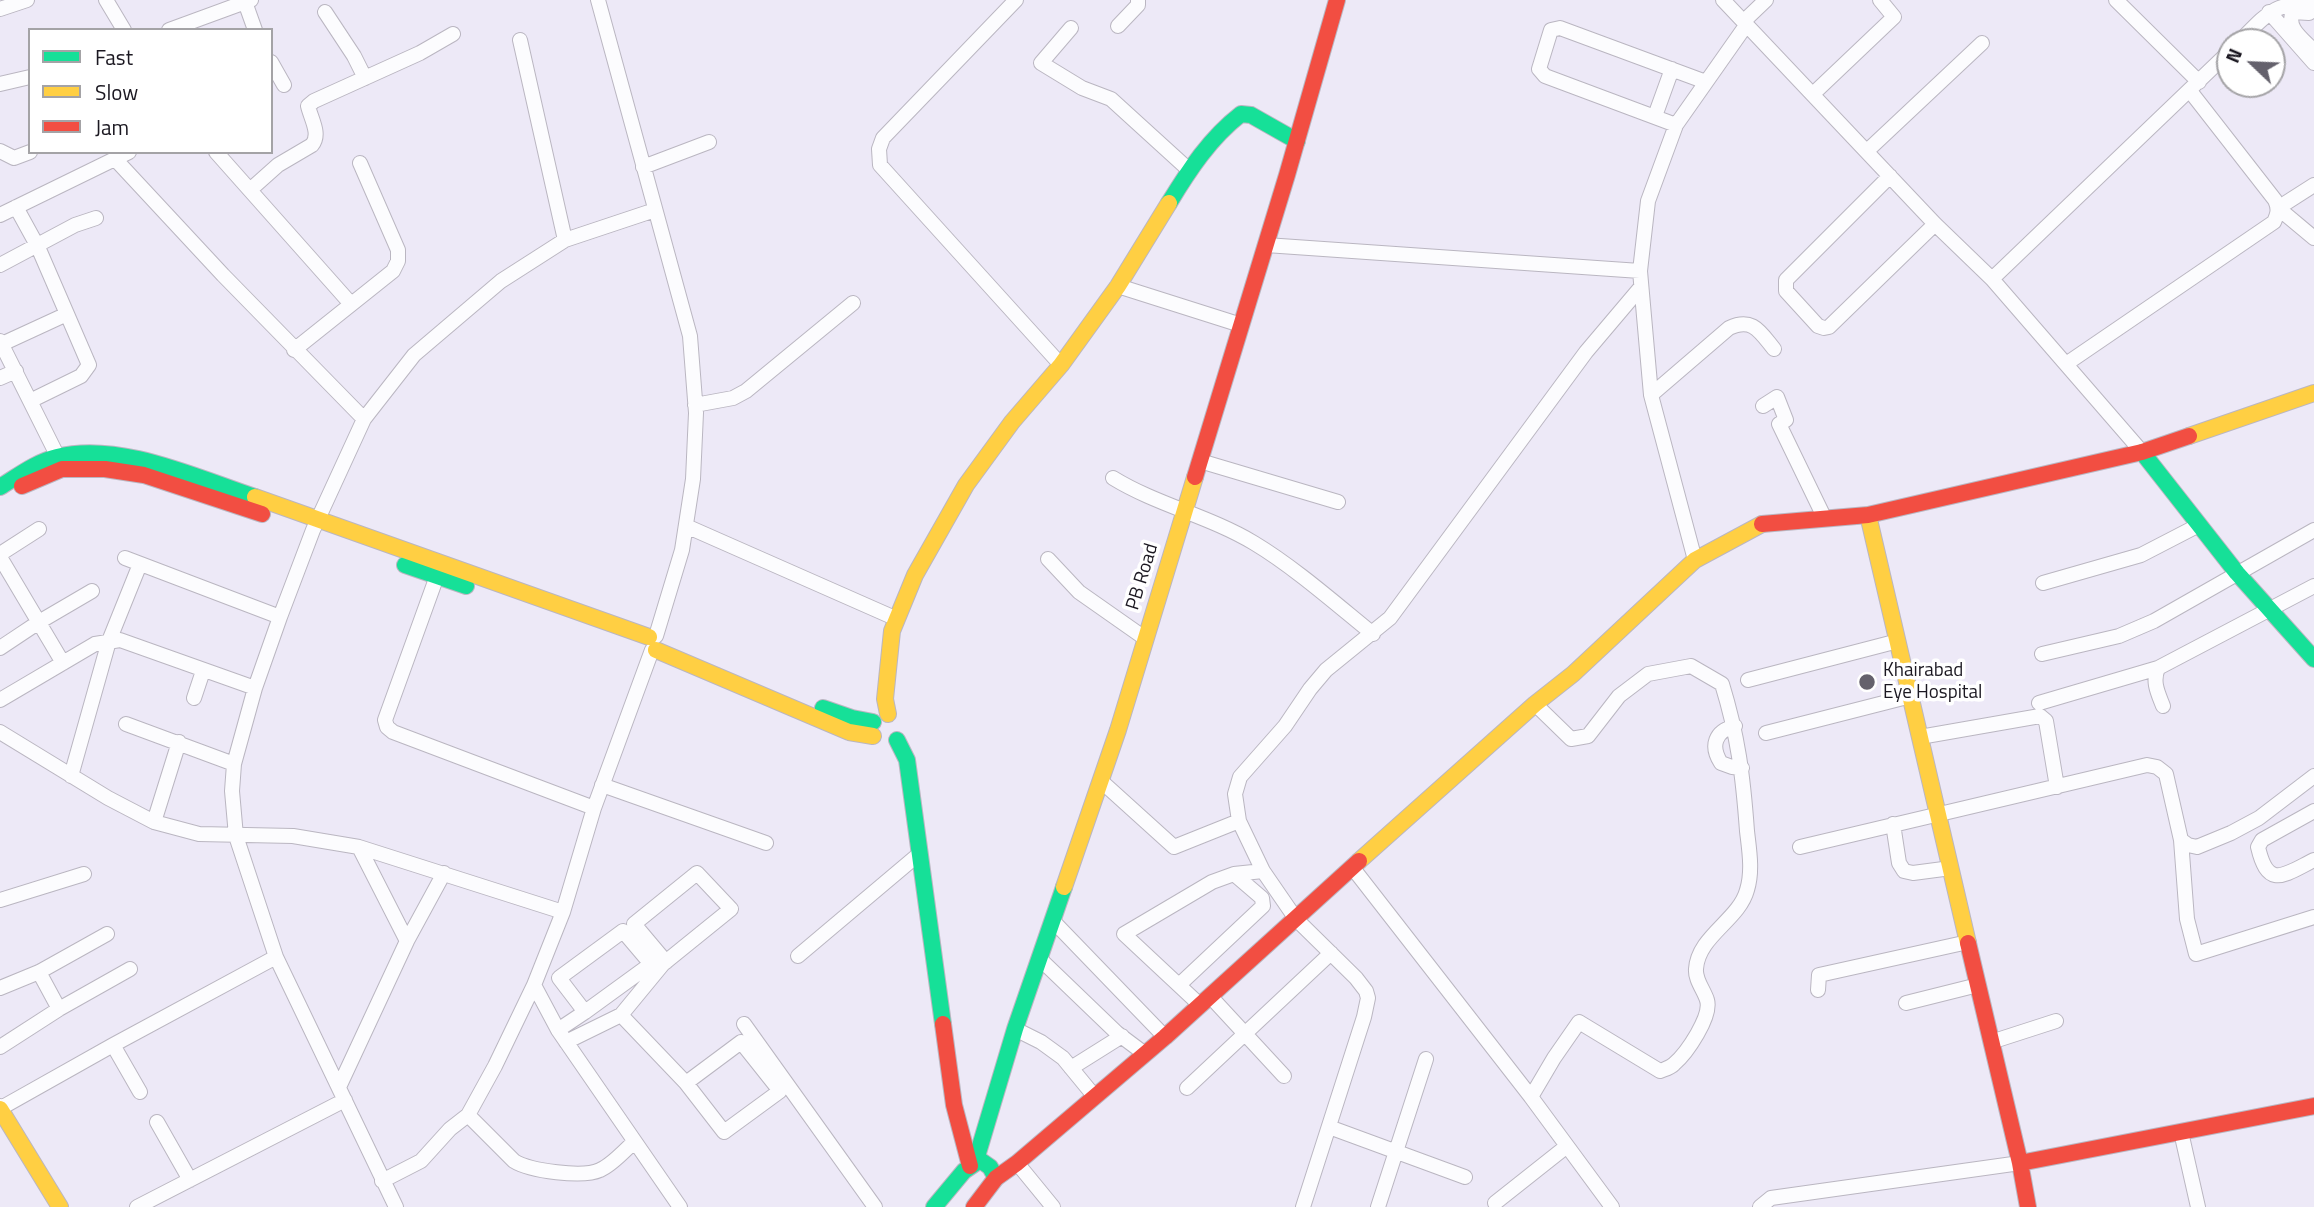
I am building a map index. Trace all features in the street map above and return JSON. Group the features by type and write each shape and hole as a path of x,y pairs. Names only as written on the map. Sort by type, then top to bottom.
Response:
{"street":[{"path":"0,9 27,0"},
{"path":"106,0 123,28"},
{"path":"382,1181 421,1161 450,1129 468,1115 534,985 563,912 594,808 653,644 682,550 693,479 695,405 690,336 598,0"},
{"path":"1016,0 883,138 879,149 880,165 1061,365"},
{"path":"1118,26 1138,5 1138,0"},
{"name":"PB Road","path":"972,1164 1146,639 1266,245 1337,0"},
{"path":"1723,0 1935,224 1992,279 2142,452 2237,573 2314,659"},
{"path":"1695,560 1651,395 1640,271 1648,201 1676,125 1746,23 1766,0"},
{"path":"1813,94 1894,17 1880,0"},
{"path":"2116,0 2195,86 2278,208 2314,238"},
{"path":"174,28 248,1 255,28"},
{"path":"2253,28 2269,12 2288,4 2314,5"},
{"path":"2314,14 2297,11 2293,12 2290,18 2291,27 2314,51"},
{"path":"325,12 365,78"},
{"path":"2269,12 2314,63"},
{"path":"1072,27 1041,63 1082,88 1111,99 1189,170"},
{"path":"1676,125 1545,76 1540,72 1551,30 1560,28 1706,82"},
{"path":"250,190 278,165 316,141 317,135 308,106 314,101 420,53 453,34"},
{"path":"520,40 565,240"},
{"path":"1867,151 1982,43"},
{"path":"1992,279 2216,65"},
{"path":"273,66 284,85"},
{"path":"1655,116 1672,69"},
{"path":"0,84 28,77"},
{"path":"873,729 884,744 897,740 901,731 900,722 888,714 885,699 892,631 915,575 966,485 1012,422 1061,365 1118,286 1189,170 1220,130 1241,114 1251,115 1297,141"},
{"path":"643,167 709,142"},
{"path":"0,150 14,158 28,153"},
{"path":"0,215 126,154"},
{"path":"218,154 351,304"},
{"path":"116,160 294,349 364,419"},
{"path":"294,349 393,271 398,261 398,250 360,163"},
{"path":"1890,176 1786,280 1786,291 1818,326 1829,327 1935,224"},
{"path":"2066,364 2274,222 2278,208 2314,185"},
{"path":"16,207 38,247 89,365 82,376 30,401"},
{"path":"396,1207 276,957 236,836 232,791 234,764 255,688 280,617 316,524 364,419 414,355 500,281 565,240 655,209"},
{"path":"0,265 75,225 96,218"},
{"path":"1266,245 1640,271"},
{"path":"1118,286 1241,325"},
{"path":"1303,1207 1368,998 1356,978 1296,919 1263,871 1239,821 1235,794 1240,776 1285,726 1326,670 1390,618 1586,352 1641,288"},
{"path":"695,405 733,398 746,391 853,303"},
{"path":"58,457 1,342 67,314"},
{"path":"1651,395 1729,328 1739,323 1748,323 1758,329 1774,349"},
{"path":"0,378 16,371"},
{"path":"974,1207 996,1178 1165,1037 1535,704 1573,674 1695,560 1761,524 1868,514 2142,452 2314,393"},
{"path":"1763,406 1777,397 1786,420 1779,424 1825,519"},
{"path":"0,487 47,459 67,454 115,463 144,475 316,524 653,644 849,732 873,729"},
{"path":"1200,461 1338,502"},
{"path":"0,500 25,484 62,468 115,463"},
{"path":"1113,478 1129,488 1212,522 1255,544 1373,634"},
{"path":"1868,514 2020,1163 2028,1207"},
{"path":"316,524 437,576 653,644"},
{"path":"2043,583 2141,555 2199,525"},
{"path":"686,526 897,619"},
{"path":"39,529 0,555 63,663"},
{"path":"2042,654 2119,636 2154,621 2314,530"},
{"path":"125,558 280,617"},
{"path":"1048,559 1079,592 1146,639"},
{"path":"71,776 109,640 140,564"},
{"path":"437,576 385,720 387,727 393,732 594,808"},
{"path":"2039,703 2158,668 2314,586"},
{"path":"0,648 92,591"},
{"path":"0,700 95,644 109,640 120,640 255,688"},
{"path":"1748,680 1898,641"},
{"path":"1531,1097 1579,1022 1660,1071 1672,1067 1700,1028 1707,1013 1707,1001 1696,970 1704,947 1736,911 1747,890 1750,863 1742,768 1735,726 1722,684 1691,666 1648,674 1619,696 1588,736 1578,739 1571,739 1535,704"},
{"path":"2158,668 2155,684 2163,706"},
{"path":"194,698 203,671"},
{"path":"1766,733 1911,696"},
{"path":"873,729 879,716 888,714"},
{"path":"1920,737 2040,716 2046,722 2057,787"},
{"path":"126,724 234,764"},
{"path":"1735,726 1726,728 1716,738 1714,746 1721,763 1742,768"},
{"path":"0,732 71,776 154,822 200,834 293,836 359,847 563,912"},
{"path":"897,740 907,760 954,1105 972,1164"},
{"path":"154,822 179,742"},
{"path":"1800,847 2147,765 2157,767 2166,774 2181,840 2187,919 2196,954 2314,917"},
{"path":"2181,840 2197,847 2231,833 2259,818 2314,776"},
{"path":"1101,781 1174,847 1239,821"},
{"path":"602,785 766,843"},
{"path":"2314,811 2262,840 2258,847 2263,866 2272,875 2282,877 2314,860"},
{"path":"1893,824 1899,863 1904,871 1913,873 1951,868"},
{"path":"359,847 407,941"},
{"path":"798,956 919,854"},
{"path":"1352,867 1531,1097 1612,1207"},
{"path":"1263,871 1234,874 1212,882 1124,934 1179,985 1205,1000 1245,1033 1284,1076"},
{"path":"138,1207 342,1094 407,941 444,873"},
{"path":"562,1036 621,1015 666,962 731,909 697,873 634,924 666,962"},
{"path":"0,900 84,874"},
{"path":"1179,985 1263,906 1262,898 1234,874"},
{"path":"1053,921 1165,1037"},
{"path":"562,1036 585,1012 651,964 624,931 559,978 585,1012"},
{"path":"0,988 39,972 107,934"},
{"path":"1818,990 1819,975 1968,942"},
{"path":"1187,1088 1331,953"},
{"path":"61,1207 0,1108 276,957"},
{"path":"1040,959 1145,1054"},
{"path":"0,1047 59,1009 130,969"},
{"path":"39,972 59,1009"},
{"path":"534,985 562,1036 680,1207"},
{"path":"1906,1003 1978,985"},
{"path":"621,1015 685,1083 724,1132 779,1091 741,1042 685,1083"},
{"path":"1992,1042 2056,1021"},
{"path":"744,1024 875,1207"},
{"path":"1015,1029 1041,1042 1063,1058 1095,1097"},
{"path":"1072,1068 1122,1036"},
{"path":"113,1045 140,1092"},
{"path":"1378,1207 1426,1059"},
{"path":"1760,1207 1771,1198 2020,1163 2314,1106"},
{"path":"468,1115 514,1161 541,1170 583,1173 601,1170 634,1142"},
{"path":"157,1122 190,1180"},
{"path":"1329,1127 1465,1177"},
{"path":"2181,1132 2198,1207"},
{"path":"1494,1206 1567,1146"},
{"path":"934,1207 972,1164 980,1160 985,1162 996,1178"},
{"path":"1017,1163 1053,1207"}],"traffic: fast":[{"path":"1169,203 1210,144 1241,114 1251,115 1297,141"},
{"path":"2142,452 2237,573 2314,659"},
{"path":"0,487 49,459 81,453 106,454 158,464 255,497"},
{"path":"405,565 466,586"},
{"path":"823,708 873,722"},
{"path":"897,740 907,760 943,1024"},
{"path":"975,1163 1015,1029 1064,887"},
{"path":"934,1207 964,1171 980,1160 990,1167 996,1178"}],"traffic: slow":[{"path":"888,714 885,699 892,631 915,575 966,485 1012,422 1061,365 1118,286 1169,203"},
{"path":"2189,436 2314,393"},
{"path":"1064,887 1118,730 1195,477"},
{"path":"255,497 649,637"},
{"path":"1868,515 1968,943"},
{"path":"1359,861 1535,704 1573,674 1695,560 1762,524"},
{"path":"656,650 849,732 873,736"},
{"path":"0,1109 60,1207"}],"traffic: jam":[{"path":"1195,477 1337,0"},
{"path":"1762,524 1868,515 2142,452 2189,436"},
{"path":"22,486 62,469 105,469 144,475 262,514"},
{"path":"974,1207 996,1178 1165,1037 1359,861"},
{"path":"1968,943 2028,1207"},
{"path":"943,1024 954,1105 970,1166"},
{"path":"2020,1163 2314,1106"}],"place":[{"name":"Khairabad Eye Hospital","path":"1867,682"}]}
